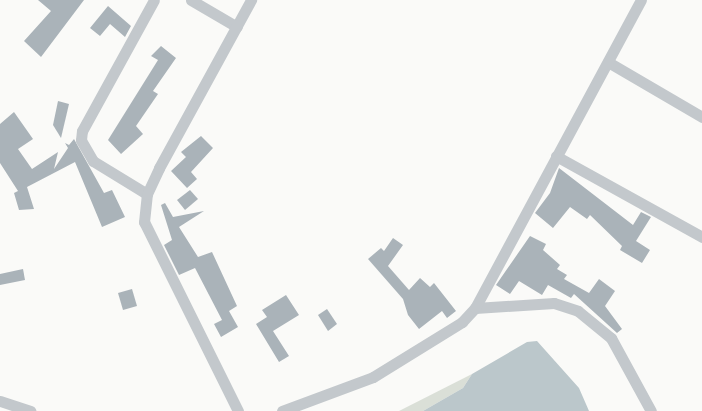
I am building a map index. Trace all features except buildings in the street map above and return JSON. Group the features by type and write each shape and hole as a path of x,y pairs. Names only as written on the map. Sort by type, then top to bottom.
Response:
{"street":[{"path":"147,194 93,161 81,140 82,131 154,0"},
{"path":"191,0 237,27"},
{"path":"238,411 154,247 144,222 147,194 251,0"},
{"path":"282,411 372,377 462,322 475,308 642,0"},
{"path":"608,62 702,117"},
{"path":"556,156 702,238"},
{"path":"475,308 554,303 578,312 611,338 651,411"},
{"path":"0,402 30,411"}],"shaded area":[{"path":"537,341 579,388 589,411 423,411 463,388 472,374 527,342"},
{"path":"472,374 463,388 423,411 399,411"}]}
